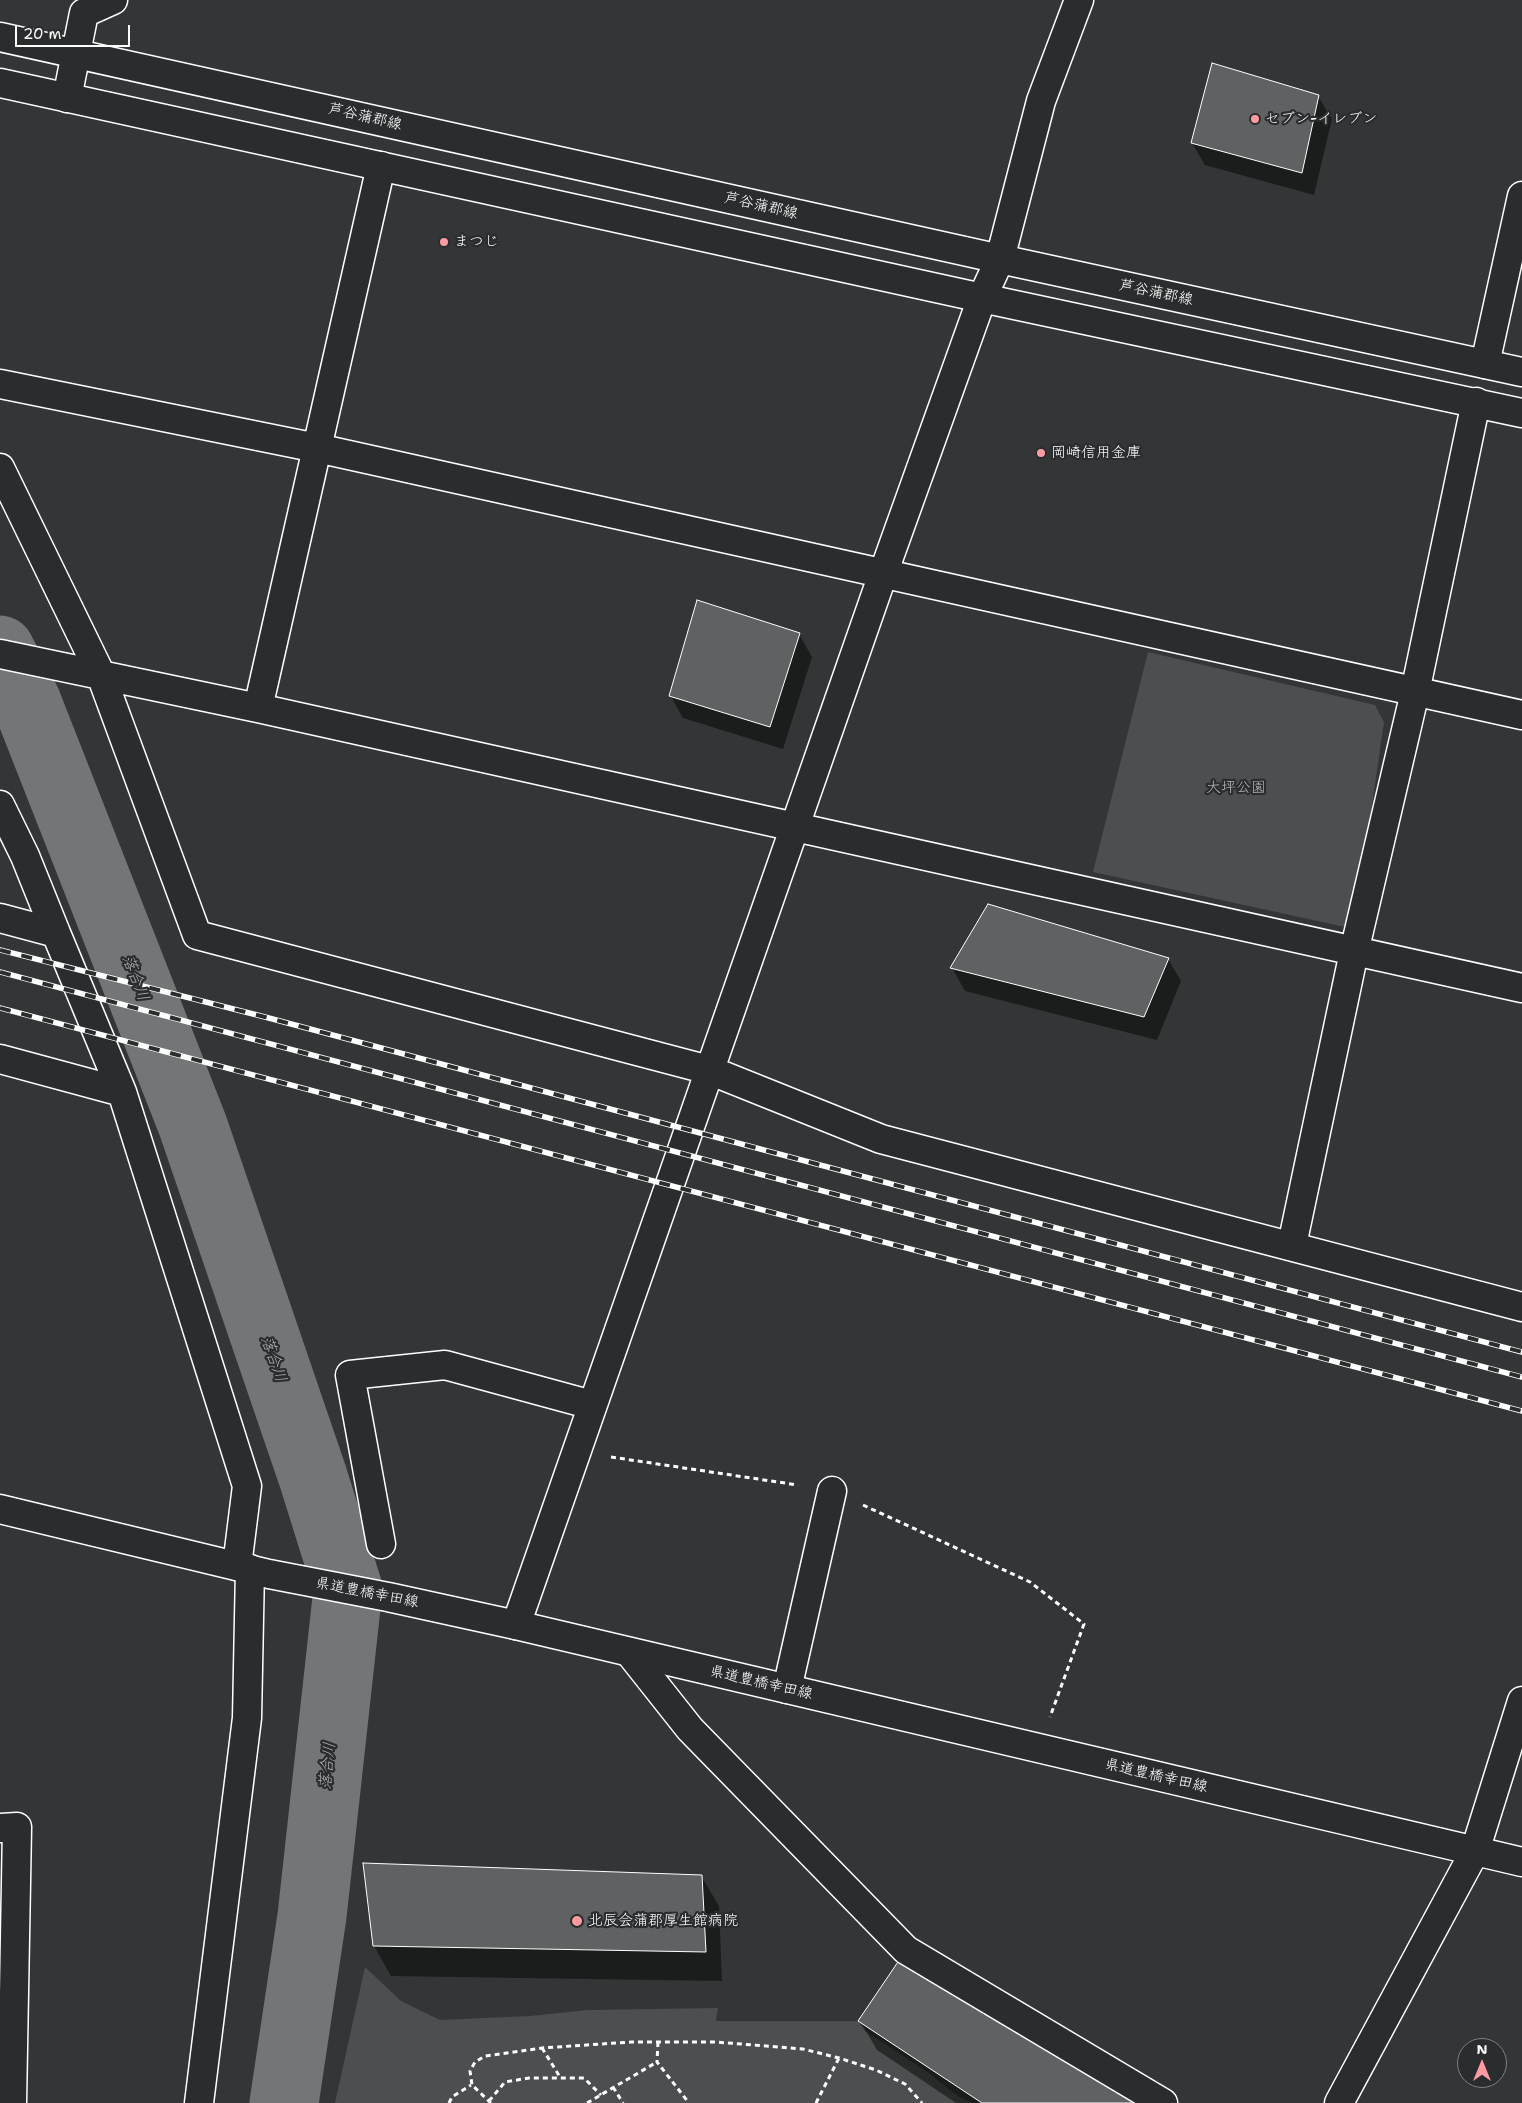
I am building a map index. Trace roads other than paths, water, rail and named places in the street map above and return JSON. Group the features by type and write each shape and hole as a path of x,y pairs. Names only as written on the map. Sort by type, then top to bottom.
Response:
{"street":[{"path":"67,98 84,13 113,0"},
{"path":"516,1625 883,574 982,298 1000,259 1041,101 1079,0"},
{"name":"芦谷蒲郡線","path":"0,36 1000,259 1522,372"},
{"path":"0,84 982,298 1522,412"},
{"path":"258,708 381,166"},
{"path":"1485,364 1522,196"},
{"path":"0,384 317,448 1522,715"},
{"path":"1292,1245 1354,952 1415,692 1476,402"},
{"path":"0,468 101,675 197,935 709,1070 881,1139 1522,1306"},
{"path":"0,654 258,708 1522,988"},
{"path":"0,805 25,856 122,1092 247,1486 252,1570 247,1718 199,2103"},
{"path":"0,918 56,933"},
{"path":"0,1059 122,1092"},
{"path":"381,1544 350,1375 445,1364 592,1405"},
{"path":"787,1689 832,1491"},
{"name":"県道豊橋幸田線","path":"0,1509 252,1570 516,1625 1522,1862"},
{"path":"629,1652 690,1729 906,1950 1162,2103"},
{"path":"1339,2103 1475,1852 1522,1701"},
{"path":"0,1828 17,1827 12,2103"}],"waterway":[{"name":"落合川","path":"0,650 27,703 193,1126 313,1477 348,1589 312,1916 284,2103"}],"railway":[{"path":"0,950 265,1017 1522,1352"},
{"path":"0,972 1522,1377"},
{"path":"0,1008 1522,1411"}],"place":[{"name":"セブン-イレブン","path":"1255,119"},
{"name":"まつじ","path":"444,242"},
{"name":"岡崎信用金庫","path":"1041,453"},
{"name":"北辰会蒲郡厚生館病院","path":"577,1921"}],"park label":[{"name":"大坪公園","path":"1236,788"}]}
